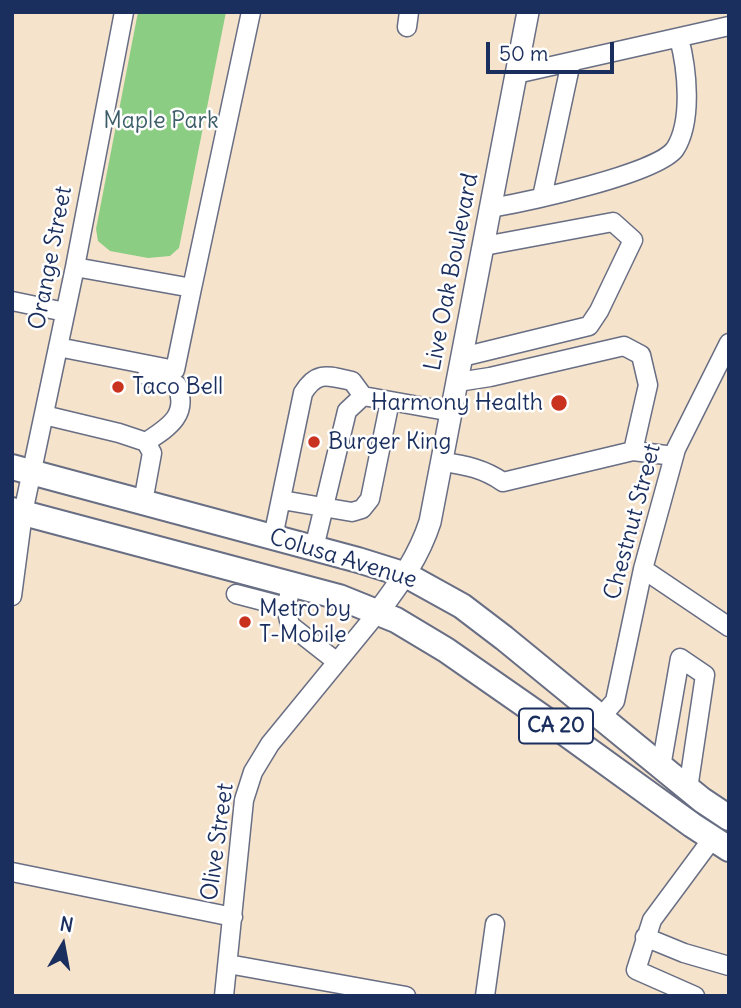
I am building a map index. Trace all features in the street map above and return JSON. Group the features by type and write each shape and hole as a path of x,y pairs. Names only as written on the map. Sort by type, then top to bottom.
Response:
{"highway":[{"name":"Colusa Avenue","path":"21,470 406,575 462,606 688,789 729,818"},
{"name":"Colusa Avenue","path":"18,511 289,595 339,597 378,612 446,650 720,844"},
{"path":"558,728 586,724 601,718"}],"main road":[{"name":"Live Oak Boulevard","path":"378,612 406,575 424,542 430,522 528,12"}],"street":[{"name":"Orange Street","path":"12,596 21,470 44,415 124,12"},
{"path":"57,352 175,370 251,12"},
{"path":"516,74 729,26"},
{"path":"491,208 542,197 662,161 674,150 681,135 688,84 679,38"},
{"path":"542,197 571,62"},
{"path":"463,357 589,326 634,240 613,222 484,246"},
{"path":"75,267 192,288"},
{"path":"12,301 65,313"},
{"name":"Chestnut Street","path":"601,718 615,701 643,569 674,456 729,343"},
{"path":"458,382 624,346 641,355 648,385 633,451"},
{"path":"57,352 161,378 177,385 182,397 179,411 168,427 146,442"},
{"path":"273,537 303,393 318,376 352,381 363,396 452,412"},
{"path":"314,548 347,411 363,396"},
{"path":"282,500 352,512 362,509 370,499 390,401"},
{"path":"44,415 146,442 152,453 143,502"},
{"path":"443,462 475,467 489,472 503,482 633,451 674,456"},
{"path":"643,569 729,628"},
{"path":"236,594 289,595 290,625 337,662"},
{"name":"Olive Street","path":"224,996 244,800 253,772 270,744 378,612"},
{"path":"661,767 680,658 705,675 688,789"},
{"path":"666,737 694,744"},
{"path":"695,996 636,970 652,920 720,844"},
{"path":"12,872 233,917"},
{"path":"485,996 495,924"},
{"path":"645,937 684,953 729,966"},
{"path":"228,964 406,996"}],"green space":[{"name":"Maple Park","path":"138,12 226,12 179,248 170,256 148,258 110,251 98,241 96,229"}],"place":[{"name":"Taco Bell","path":"118,387"},
{"name":"Harmony Health","path":"559,403"},
{"name":"Burger King","path":"314,442"},
{"name":"Metro by T-Mobile","path":"245,622"}]}
